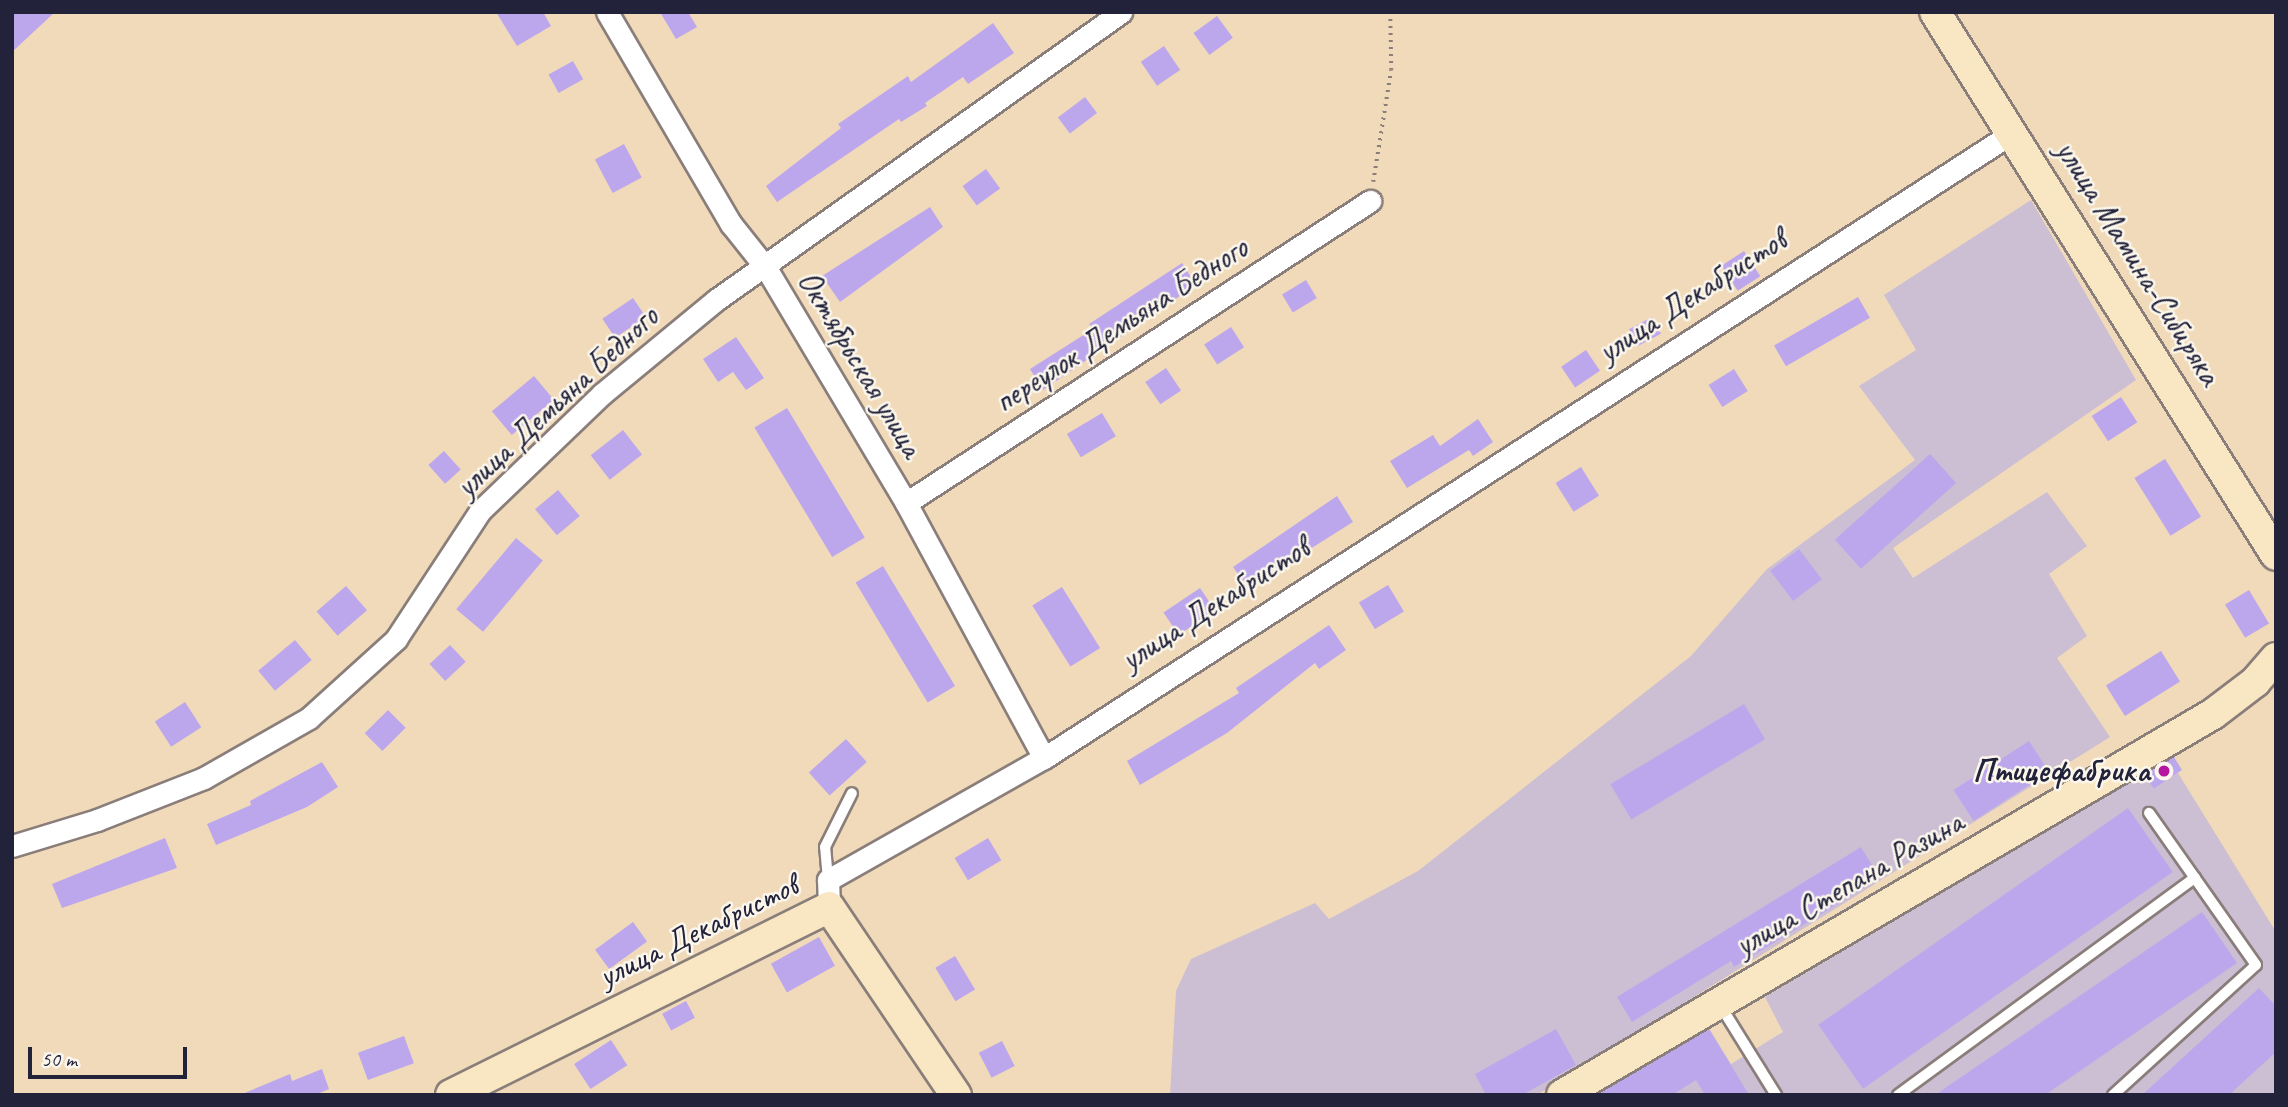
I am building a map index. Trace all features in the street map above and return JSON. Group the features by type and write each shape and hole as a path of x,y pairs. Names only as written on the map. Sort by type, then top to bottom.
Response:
{"street":[{"name":"Октябрьская улица","path":"607,12 731,224 766,268 906,503 1044,758"},
{"name":"улица Демьяна Бедного","path":"12,846 97,820 204,778 309,718 357,679 396,639 480,511 602,394 716,300 766,268 1121,12"},
{"name":"улица Мамина-Сибиряка","path":"1935,12 2276,555"},
{"name":"улица Декабристов","path":"451,1095 828,893 1044,758 2012,133"},
{"name":"переулок Демьяна Бедного","path":"906,503 1370,201"},
{"name":"улица Степана Разина","path":"1562,1095 2213,714 2274,663"},
{"path":"828,893 956,1095"}],"lane":[{"path":"828,893 825,847 852,793"},
{"path":"2113,1095 2256,965 2149,813"},
{"path":"1898,1095 2194,878"},
{"path":"1719,1002 1776,1095"}],"path":[{"path":"1370,201 1391,69 1390,12"}],"shaded area":[{"path":"2031,200 2136,380 1893,548 1913,578 2047,492 2087,546 2049,574 2087,636 2057,658 2110,737 1537,1095 1170,1095 1176,991 1191,959 1315,903 1329,919 1418,871 1691,656 1767,569 1915,460 1859,386 1916,350 1884,295"},
{"path":"2178,773 2276,932 2276,1095 1584,1095 1705,1022 1731,1064 1783,1032 1765,997 2144,774 2154,789"}],"building":[{"path":"12,12 55,12 12,52"},
{"path":"496,12 543,12 551,26 517,46"},
{"path":"660,12 688,12 697,27 676,39"},
{"path":"1217,16 1233,38 1209,55 1194,33"},
{"path":"993,23 1014,53 968,84 963,77 925,103 927,106 901,122 899,119 777,202 766,186 841,128 838,124 908,76 911,82"},
{"path":"1164,46 1180,70 1157,86 1141,62"},
{"path":"573,61 583,79 559,93 549,75"},
{"path":"1085,97 1097,113 1070,133 1058,117"},
{"path":"624,144 642,178 613,193 595,159"},
{"path":"986,169 1000,188 977,205 963,186"},
{"path":"930,207 943,227 840,302 822,276"},
{"path":"1744,251 1760,276 1738,291 1721,266"},
{"path":"1182,263 1196,285 1043,390 1030,369 1093,329 1089,324"},
{"path":"1306,280 1317,298 1293,312 1282,294"},
{"path":"1858,297 1870,318 1786,366 1774,346"},
{"path":"633,298 646,317 615,338 602,319"},
{"path":"1652,317 1661,334 1638,346 1629,329"},
{"path":"1231,327 1244,347 1217,365 1204,344"},
{"path":"736,337 764,378 746,390 733,372 718,382 703,359"},
{"path":"1586,350 1600,371 1575,388 1561,367"},
{"path":"1166,368 1181,390 1160,404 1145,382"},
{"path":"1734,369 1748,391 1722,407 1709,385"},
{"path":"534,376 554,400 512,435 492,411"},
{"path":"2121,397 2137,422 2108,441 2092,416"},
{"path":"787,408 865,537 832,557 754,428"},
{"path":"1102,413 1116,436 1081,457 1067,434"},
{"path":"1478,419 1493,442 1473,456 1469,450 1407,488 1390,461 1433,435 1440,446"},
{"path":"623,430 642,454 610,480 591,455"},
{"path":"444,451 461,470 445,484 428,465"},
{"path":"1930,454 1956,483 1861,569 1835,540"},
{"path":"2165,459 2201,517 2171,536 2134,478"},
{"path":"1581,467 1599,496 1574,512 1556,483"},
{"path":"558,490 580,516 557,535 535,509"},
{"path":"1337,496 1353,522 1248,588 1233,567"},
{"path":"516,538 543,560 483,632 456,609"},
{"path":"1799,549 1822,579 1793,601 1770,571"},
{"path":"883,566 955,686 928,702 856,582"},
{"path":"1388,585 1404,612 1375,629 1359,603"},
{"path":"346,586 367,610 338,636 317,612"},
{"path":"1062,587 1100,648 1070,667 1032,606"},
{"path":"1200,588 1215,610 1179,635 1164,613"},
{"path":"2249,590 2269,623 2245,638 2225,604"},
{"path":"1329,625 1346,650 1319,669 1315,663 1227,733 1140,785 1127,761 1239,693 1236,688"},
{"path":"295,640 312,660 275,691 258,671"},
{"path":"450,645 466,662 445,681 430,664"},
{"path":"2161,651 2180,682 2125,716 2106,685"},
{"path":"185,702 201,727 171,747 155,722"},
{"path":"1744,704 1765,739 1631,819 1610,784"},
{"path":"388,710 406,728 382,751 365,733"},
{"path":"846,739 867,762 830,795 809,772"},
{"path":"2029,741 2049,772 1974,821 1954,790"},
{"name":"Птицефабрика","path":"2174,757 2182,770 2154,789 2144,775"},
{"path":"322,762 338,787 307,807 216,845 207,824 251,805 250,801"},
{"path":"2128,808 2173,872 1863,1089 1818,1025"},
{"path":"165,838 177,868 62,908 52,884"},
{"path":"988,838 1001,860 968,880 955,858"},
{"path":"1861,847 1880,878 1734,967 1731,961 1632,1022 1617,997"},
{"path":"2202,912 2237,963 2045,1095 1935,1095"},
{"path":"633,922 647,941 609,969 595,950"},
{"path":"819,937 835,966 787,993 771,964"},
{"path":"955,956 975,989 955,1001 935,968"},
{"path":"2259,988 2276,1006 2276,1052 2229,1095 2142,1095"},
{"path":"686,1001 695,1018 671,1030 662,1014"},
{"path":"1556,1029 1576,1065 1522,1095 1486,1095 1475,1074"},
{"path":"1709,1029 1749,1095 1705,1095 1696,1080 1672,1095 1597,1095"},
{"path":"404,1036 414,1063 368,1080 358,1053"},
{"path":"611,1040 627,1065 590,1089 574,1064"},
{"path":"1002,1041 1015,1066 992,1078 979,1053"},
{"path":"322,1069 329,1089 315,1095 240,1095 290,1074 292,1081"}],"place":[{"name":"Птицефабрика","path":"2164,771"}]}
